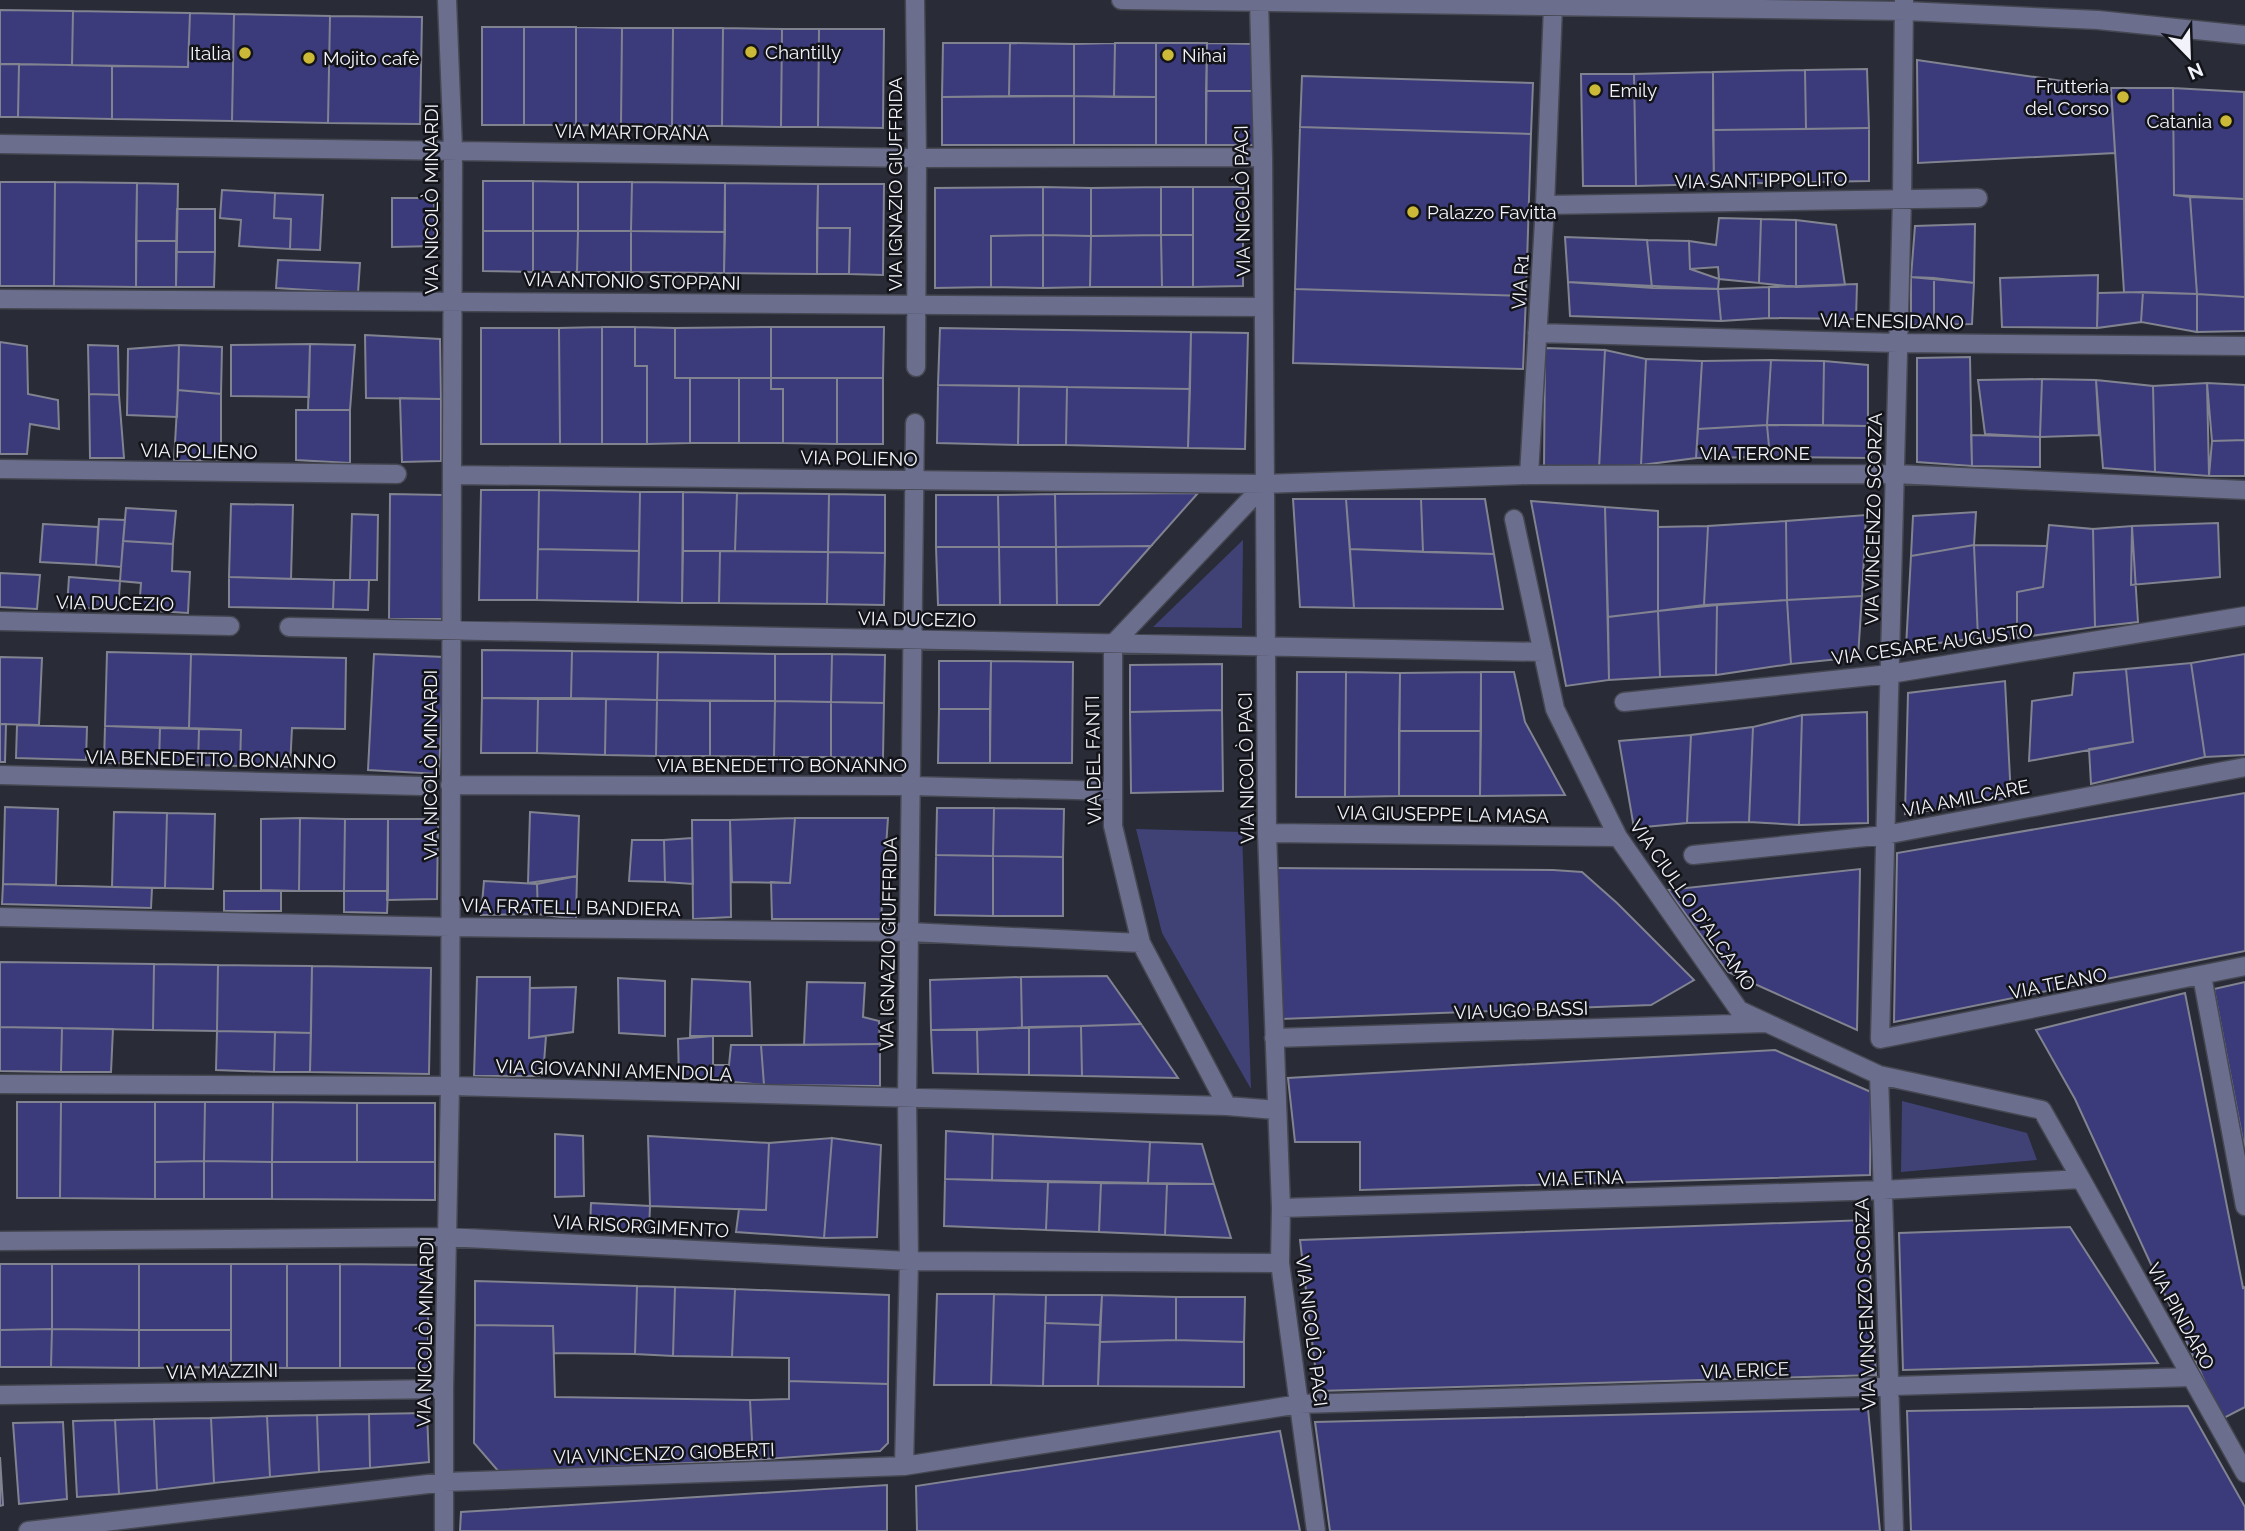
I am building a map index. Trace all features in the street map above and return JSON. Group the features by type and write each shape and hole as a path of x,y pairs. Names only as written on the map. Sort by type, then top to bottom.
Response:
{"street":[{"name":"VIA NICOLÒ MINARDI","path":"444,1531 450,1086 453,149 447,0"},
{"name":"VIA IGNAZIO GIUFFRIDA","path":"915,0 916,367"},
{"path":"1121,0 1553,6 1905,6 2098,20 2245,35"},
{"name":"VIA NICOLÒ PACI","path":"1259,1 1263,157 1267,833 1281,1208 1280,1263 1316,1531"},
{"name":"VIA R1","path":"1529,475 1545,205 1553,6"},
{"name":"VIA VINCENZO SCORZA","path":"1880,1039 1905,6"},
{"name":"VIA MARTORANA","path":"0,144 917,158 1263,157"},
{"name":"VIA SANT'IPPOLITO","path":"1545,205 1978,198"},
{"name":"VIA ANTONIO STOPPANI","path":"0,299 1264,307"},
{"name":"VIA ENESIDANO","path":"1537,333 1898,343 2245,346"},
{"name":"VIA IGNAZIO GIUFFRIDA","path":"904,1466 909,1261 907,1099 915,423"},
{"name":"VIA POLIENO","path":"0,469 397,474"},
{"name":"VIA TERONE","path":"1265,484 1529,475 1894,474 2245,490"},
{"name":"VIA POLIENO","path":"452,475 1265,484"},
{"path":"1113,644 1265,484"},
{"name":"VIA CIULLO D'ALCAMO","path":"1514,519 1555,709 1618,837 1739,1010 1879,1075"},
{"name":"VIA CESARE AUGUSTO","path":"1624,702 1890,674 2245,616"},
{"name":"VIA DUCEZIO","path":"0,621 230,626"},
{"name":"VIA DUCEZIO","path":"289,628 1543,652"},
{"name":"VIA DEL FANTI","path":"1113,644 1113,827 1141,943 1227,1106"},
{"name":"VIA AMILCARE","path":"1693,855 1885,835 2245,767"},
{"name":"VIA BENEDETTO BONANNO","path":"0,775 421,786"},
{"name":"VIA BENEDETTO BONANNO","path":"450,785 911,786 1113,791"},
{"name":"VIA GIUSEPPE LA MASA","path":"1267,833 1618,837"},
{"name":"VIA FRATELLI BANDIERA","path":"0,917 450,927 909,932 1141,943"},
{"name":"VIA TEANO","path":"1880,1039 2245,966"},
{"path":"2202,976 2245,1206"},
{"name":"VIA UGO BASSI","path":"1274,1038 1769,1023"},
{"name":"VIA VINCENZO SCORZA","path":"1879,1075 1894,1531"},
{"name":"VIA PINDARO","path":"1879,1075 2042,1110 2245,1473"},
{"name":"VIA GIOVANNI AMENDOLA","path":"0,1084 450,1086 1227,1106"},
{"path":"1227,1106 1277,1110"},
{"name":"VIA ETNA","path":"1281,1208 1883,1190 2081,1179"},
{"name":"VIA RISORGIMENTO","path":"0,1241 446,1237 909,1261 1280,1263"},
{"name":"VIA ERICE","path":"1300,1404 2191,1377"},
{"name":"VIA MAZZINI","path":"0,1395 444,1389"},
{"name":"VIA VINCENZO GIOBERTI","path":"28,1531 445,1482 904,1466 1300,1404"}],"shaded area":[{"path":"1243,540 1242,628 1153,627"},
{"path":"1136,829 1242,832 1251,1089 1162,933"},
{"path":"1902,1101 2027,1133 2037,1160 1901,1172"}],"building":[{"path":"0,10 73,11 72,65 0,64"},
{"path":"73,11 190,13 188,67 72,65"},
{"path":"190,13 234,14 232,121 112,119 112,66 188,67"},
{"path":"234,14 330,16 328,123 232,121"},
{"path":"330,16 422,17 420,124 328,123"},
{"path":"482,27 524,27 524,125 482,125"},
{"path":"524,27 576,27 576,125 524,125"},
{"path":"576,27 622,28 621,126 576,125"},
{"path":"622,28 673,28 672,126 621,126"},
{"path":"673,28 723,28 722,126 672,126"},
{"path":"723,28 782,29 781,127 722,126"},
{"path":"782,29 819,29 818,127 781,127"},
{"path":"819,29 884,29 883,128 818,127"},
{"path":"943,43 1010,43 1009,96 942,97"},
{"path":"1010,43 1074,44 1074,96 1009,96"},
{"path":"1115,43 1156,43 1156,97 1114,97"},
{"path":"1115,43 1114,97 1074,96 1074,44"},
{"path":"1156,43 1207,43 1206,145 1156,145"},
{"path":"1207,43 1255,44 1255,91 1206,91"},
{"path":"1917,60 2111,88 2115,153 1918,163"},
{"path":"0,64 19,64 18,117 0,117"},
{"path":"19,64 112,66 112,119 18,117"},
{"path":"1867,69 1869,128 1806,129 1805,70"},
{"path":"1805,70 1806,129 1713,130 1713,72"},
{"path":"1713,72 1714,184 1636,186 1634,74"},
{"path":"1581,74 1634,74 1636,186 1583,186"},
{"path":"1302,76 1533,83 1531,134 1300,127"},
{"path":"2111,88 2173,88 2174,195 2190,197 2197,294 2124,292"},
{"path":"2173,88 2244,92 2244,199 2174,195"},
{"path":"1206,91 1255,91 1254,145 1206,145"},
{"path":"1074,96 1074,145 942,145 942,97"},
{"path":"1074,96 1156,97 1156,145 1074,145"},
{"name":"Palazzo Favitta","path":"1300,127 1531,134 1526,296 1295,289"},
{"path":"1869,128 1869,181 1714,184 1713,130"},
{"path":"483,181 533,181 533,231 483,231"},
{"path":"533,181 578,182 578,231 533,231"},
{"path":"0,182 55,182 54,286 0,286"},
{"path":"55,182 137,183 136,287 54,286"},
{"path":"578,182 632,182 631,231 578,231"},
{"path":"632,182 725,183 725,232 631,231"},
{"path":"137,183 178,184 177,241 136,241"},
{"path":"725,183 818,184 817,274 724,273"},
{"path":"818,184 884,184 883,275 849,274 850,228 817,228"},
{"path":"1043,187 1091,188 1091,236 1043,235"},
{"path":"1043,187 1043,235 991,236 991,287 935,288 935,188"},
{"path":"1161,187 1161,235 1091,236 1091,188"},
{"path":"1161,187 1193,187 1193,235 1161,235"},
{"path":"1193,187 1243,187 1243,286 1193,287"},
{"path":"222,190 275,193 274,218 291,219 290,249 239,246 241,220 220,218"},
{"path":"275,193 323,195 320,250 290,249 291,219 274,218"},
{"path":"2190,197 2244,199 2245,297 2197,294"},
{"path":"392,198 434,198 435,246 392,247"},
{"path":"177,209 215,209 215,252 176,252"},
{"path":"1719,218 1761,219 1759,283 1719,279 1718,267 1690,269 1689,241 1716,245"},
{"path":"1761,219 1796,220 1796,287 1759,283"},
{"path":"1796,220 1836,225 1845,285 1796,287"},
{"path":"1975,224 1974,283 1911,277 1915,226"},
{"path":"817,228 850,228 849,274 817,274"},
{"path":"483,231 533,231 533,272 483,271"},
{"path":"533,231 578,231 577,272 533,272"},
{"path":"578,231 631,231 631,272 577,272"},
{"path":"631,231 725,232 724,273 631,272"},
{"path":"1043,235 1043,288 991,287 991,236"},
{"path":"1043,235 1091,236 1090,287 1043,288"},
{"path":"1161,235 1193,235 1193,287 1162,287"},
{"path":"1161,235 1162,287 1090,287 1091,236"},
{"path":"1565,237 1647,240 1652,288 1568,282"},
{"path":"1647,240 1689,241 1690,269 1719,279 1718,289 1652,288"},
{"path":"136,241 177,241 176,287 136,287"},
{"path":"176,252 215,252 214,287 176,287"},
{"path":"278,260 360,263 358,293 276,288"},
{"path":"2098,275 2097,328 2002,327 2000,278"},
{"path":"1911,277 1934,278 1934,325 1911,325"},
{"path":"1934,278 1974,283 1972,324 1934,325"},
{"path":"1568,282 1718,289 1721,321 1570,316"},
{"path":"1857,284 1856,319 1769,318 1769,287"},
{"path":"1769,287 1769,318 1721,321 1718,289"},
{"path":"1295,289 1526,296 1523,369 1293,363"},
{"path":"2143,292 2197,294 2197,332 2141,322"},
{"path":"2143,292 2141,322 2097,328 2098,293"},
{"path":"2197,294 2245,297 2245,331 2197,332"},
{"path":"602,327 602,444 560,444 559,328"},
{"path":"602,327 635,327 635,366 647,366 647,444 602,444"},
{"path":"635,327 675,328 675,378 690,378 690,443 647,444 647,366 635,366"},
{"path":"771,327 884,327 883,378 771,378"},
{"path":"771,327 771,378 675,378 675,328"},
{"path":"481,328 559,328 560,444 481,444"},
{"path":"940,328 1191,332 1190,389 938,385"},
{"path":"1191,332 1248,333 1245,449 1188,448"},
{"path":"365,335 440,339 441,399 366,398"},
{"path":"0,342 27,346 28,394 58,400 59,429 30,424 27,454 0,454"},
{"path":"310,344 355,345 350,410 308,410"},
{"path":"310,344 309,397 231,396 231,345"},
{"path":"88,345 118,346 119,395 89,394"},
{"path":"179,345 222,347 221,394 178,390"},
{"path":"179,345 177,417 127,415 128,349"},
{"path":"1545,348 1605,350 1599,469 1544,469"},
{"path":"1605,350 1646,359 1641,465 1599,469"},
{"path":"1970,357 1972,466 1917,462 1917,358"},
{"path":"1646,359 1702,361 1696,458 1641,465"},
{"path":"1771,360 1767,425 1698,429 1702,361"},
{"path":"1771,360 1824,361 1823,425 1767,425"},
{"path":"1824,361 1868,365 1868,426 1823,425"},
{"path":"690,378 739,378 739,443 690,443"},
{"path":"739,378 771,378 771,389 783,389 783,443 739,443"},
{"path":"771,378 837,378 837,444 783,443 783,389 771,389"},
{"path":"837,378 883,378 883,444 837,444"},
{"path":"2042,379 2040,437 1985,434 1978,380"},
{"path":"2042,379 2096,380 2099,435 2040,437"},
{"path":"2096,380 2153,386 2155,472 2103,468"},
{"path":"2207,383 2245,385 2245,440 2212,441"},
{"path":"2207,383 2209,476 2155,472 2153,386"},
{"path":"938,385 1019,386 1018,445 937,443"},
{"path":"1019,386 1067,387 1066,445 1018,445"},
{"path":"1067,387 1190,389 1188,448 1066,445"},
{"path":"178,390 221,394 221,460 174,461"},
{"path":"89,394 119,395 124,458 90,458"},
{"path":"400,398 441,399 441,461 402,462"},
{"path":"296,410 350,410 350,463 296,460"},
{"path":"1767,425 1868,426 1871,458 1770,457"},
{"path":"1767,425 1770,457 1696,458 1698,429"},
{"path":"1971,435 2040,437 2040,467 1972,466"},
{"path":"2245,440 2245,476 2209,476 2212,441"},
{"path":"481,490 539,490 537,600 479,600"},
{"path":"539,490 640,492 639,551 538,549"},
{"path":"640,492 683,492 682,603 638,602"},
{"path":"683,492 737,493 735,551 683,551"},
{"path":"737,493 829,494 828,552 735,551"},
{"path":"1198,493 1151,546 1056,547 1055,494"},
{"path":"390,494 443,495 442,619 389,619"},
{"path":"829,494 885,495 885,553 828,552"},
{"path":"1055,494 1056,547 999,547 998,495"},
{"path":"936,495 998,495 999,547 936,547"},
{"path":"1293,499 1346,499 1354,608 1300,607"},
{"path":"1346,499 1421,499 1423,552 1350,549"},
{"path":"1421,499 1485,499 1494,554 1423,552"},
{"path":"1531,501 1605,507 1609,680 1566,686"},
{"path":"231,504 293,505 291,579 229,577"},
{"path":"1605,507 1658,511 1658,611 1608,617"},
{"path":"126,508 176,511 173,544 123,541"},
{"path":"1976,512 1974,545 1911,556 1913,516"},
{"path":"352,514 378,515 377,580 350,580"},
{"path":"1866,515 1862,596 1787,600 1786,521"},
{"path":"99,519 125,520 121,567 96,565"},
{"path":"1786,521 1787,600 1704,605 1708,526"},
{"path":"2218,523 2220,577 2131,585 2132,526"},
{"path":"43,524 98,527 96,565 40,562"},
{"path":"2049,525 2093,529 2095,627 2017,638 2017,592 2043,587"},
{"path":"1708,526 1704,605 1658,611 1658,527"},
{"path":"2132,526 2138,622 2095,627 2093,529"},
{"path":"123,541 173,544 172,571 190,572 188,613 139,610 141,583 120,581"},
{"path":"1974,545 2047,546 2043,587 2017,592 2017,638 1978,638"},
{"path":"1974,545 1978,638 1906,647 1911,556"},
{"path":"1151,546 1099,605 1057,605 1056,547"},
{"path":"936,547 999,547 1000,605 938,605"},
{"path":"999,547 1056,547 1057,605 1000,605"},
{"path":"538,549 639,551 638,602 537,600"},
{"path":"1350,549 1494,554 1503,609 1354,608"},
{"path":"683,551 720,551 719,603 682,603"},
{"path":"720,551 828,552 827,604 719,603"},
{"path":"828,552 885,553 884,605 827,604"},
{"path":"0,573 40,575 37,609 0,607"},
{"path":"69,577 120,581 118,610 67,607"},
{"path":"229,577 334,580 333,609 229,607"},
{"path":"334,580 369,580 368,610 333,609"},
{"path":"1862,596 1858,657 1791,664 1787,600"},
{"path":"1787,600 1791,664 1716,675 1717,605"},
{"path":"1717,605 1716,675 1660,677 1658,611"},
{"path":"1658,611 1660,677 1609,680 1608,617"},
{"path":"482,650 572,651 571,698 482,698"},
{"path":"572,651 658,652 657,700 571,698"},
{"path":"107,652 191,654 189,728 105,726"},
{"path":"658,652 775,654 775,701 657,700"},
{"path":"191,654 346,658 345,729 292,728 290,767 240,766 241,730 189,728"},
{"path":"374,654 444,657 439,774 368,770"},
{"path":"775,654 832,654 831,702 775,701"},
{"path":"832,654 885,655 884,703 831,702"},
{"path":"2245,654 2245,755 2205,757 2191,663"},
{"path":"0,657 42,658 39,725 0,724"},
{"path":"939,661 991,661 990,709 939,709"},
{"path":"991,661 1073,662 1072,763 990,763"},
{"path":"2191,663 2205,757 2091,784 2089,749 2133,742 2126,669"},
{"path":"1222,664 1222,710 1130,712 1130,665"},
{"path":"2126,669 2133,742 2029,761 2032,701 2072,695 2074,673"},
{"path":"1297,672 1346,672 1345,797 1296,797"},
{"path":"1346,672 1400,673 1399,796 1345,797"},
{"path":"1481,672 1481,731 1399,731 1400,673"},
{"path":"1481,672 1514,672 1525,722 1565,795 1480,796"},
{"path":"2005,681 2011,798 1905,814 1908,693"},
{"path":"482,698 538,699 537,753 481,753"},
{"path":"538,699 606,699 605,755 537,753"},
{"path":"606,699 657,700 656,756 605,755"},
{"path":"657,700 710,701 710,756 656,756"},
{"path":"710,701 775,701 774,757 710,756"},
{"path":"775,701 831,702 831,757 774,757"},
{"path":"831,702 884,703 883,758 831,757"},
{"path":"939,709 990,709 990,763 938,763"},
{"path":"1222,710 1223,791 1131,793 1130,712"},
{"path":"1867,712 1868,823 1799,825 1802,715"},
{"path":"1802,715 1799,825 1749,822 1753,727"},
{"path":"0,724 6,724 5,762 0,762"},
{"path":"17,725 87,727 86,760 16,758"},
{"path":"105,726 160,728 159,764 104,763"},
{"path":"1753,727 1749,822 1687,823 1691,735"},
{"path":"160,728 199,729 198,765 159,764"},
{"path":"199,729 241,730 240,766 198,765"},
{"path":"1399,731 1481,731 1480,796 1399,796"},
{"path":"1691,735 1687,823 1634,828 1619,741"},
{"path":"2245,793 2245,951 1894,1022 1897,853"},
{"path":"5,807 58,809 56,885 3,884"},
{"path":"937,808 994,808 993,856 936,855"},
{"path":"994,808 1064,809 1063,857 993,856"},
{"path":"114,812 167,813 165,888 112,887"},
{"path":"530,812 579,816 577,876 528,883"},
{"path":"167,813 215,814 213,889 165,888"},
{"path":"300,818 299,891 261,890 261,819"},
{"path":"300,818 345,819 344,891 299,891"},
{"path":"795,818 790,883 732,882 730,820"},
{"path":"795,818 888,818 881,919 772,919 771,882 790,883"},
{"path":"345,819 388,819 388,891 344,891"},
{"path":"388,819 438,819 437,899 387,900"},
{"path":"692,820 730,820 731,917 693,919"},
{"path":"692,838 693,884 665,882 664,840"},
{"path":"632,840 664,840 665,882 629,881"},
{"path":"936,855 993,856 993,916 935,915"},
{"path":"993,856 1063,857 1063,916 993,916"},
{"path":"1268,868 1582,872 1694,980 1651,1005 1281,1019"},
{"path":"1860,869 1857,1030 1728,972 1668,890"},
{"path":"577,876 576,919 538,914 537,884"},
{"path":"484,881 537,884 538,914 481,915"},
{"path":"3,884 152,888 151,908 2,904"},
{"path":"224,891 281,891 281,911 224,911"},
{"path":"344,891 388,891 387,913 344,912"},
{"path":"0,962 154,964 153,1030 0,1027"},
{"path":"154,964 218,965 217,1031 153,1030"},
{"path":"218,965 312,966 311,1033 217,1031"},
{"path":"312,966 431,968 429,1074 310,1072"},
{"path":"1107,976 1141,1024 1022,1028 1021,977"},
{"path":"477,977 530,977 529,1038 546,1036 543,1076 474,1076"},
{"path":"1021,977 1022,1028 931,1030 930,980"},
{"path":"618,978 665,981 665,1036 619,1033"},
{"path":"692,979 750,982 752,1036 690,1036"},
{"path":"807,982 865,983 863,1017 879,1021 880,1044 804,1045"},
{"path":"2245,982 2245,1152 2214,989"},
{"path":"576,987 573,1032 529,1038 530,988"},
{"path":"2185,993 2243,1288 2245,1287 2245,1407 2222,1419 2075,1099 2036,1030"},
{"path":"1141,1024 1178,1078 1082,1076 1081,1026"},
{"path":"1081,1026 1082,1076 1029,1075 1029,1027"},
{"path":"0,1027 62,1028 61,1072 0,1071"},
{"path":"1029,1027 1029,1075 978,1074 977,1030"},
{"path":"62,1028 113,1029 111,1072 61,1072"},
{"path":"931,1030 977,1030 978,1074 933,1073"},
{"path":"217,1031 275,1032 274,1072 216,1070"},
{"path":"275,1032 311,1033 310,1072 274,1072"},
{"path":"713,1036 713,1080 679,1078 678,1039"},
{"path":"880,1044 880,1086 764,1085 761,1045"},
{"path":"731,1045 761,1045 764,1085 713,1080 711,1065 729,1065"},
{"path":"1775,1050 1871,1092 1870,1175 1360,1190 1360,1142 1295,1142 1288,1078"},
{"path":"17,1102 61,1102 60,1198 17,1198"},
{"path":"61,1102 155,1102 155,1199 60,1198"},
{"path":"155,1102 205,1102 204,1161 155,1162"},
{"path":"205,1102 273,1102 272,1162 204,1161"},
{"path":"273,1102 357,1103 357,1162 272,1162"},
{"path":"357,1103 435,1103 435,1162 357,1162"},
{"path":"946,1131 993,1134 992,1180 945,1179"},
{"path":"555,1134 583,1136 584,1196 555,1197"},
{"path":"993,1134 1150,1142 1148,1183 992,1180"},
{"path":"648,1136 769,1143 766,1210 650,1206"},
{"path":"832,1138 824,1238 736,1232 739,1209 766,1210 769,1143"},
{"path":"832,1138 881,1145 877,1237 824,1238"},
{"path":"1150,1142 1202,1144 1214,1184 1148,1183"},
{"path":"204,1161 272,1162 272,1199 204,1199"},
{"path":"204,1161 204,1199 155,1199 155,1162"},
{"path":"272,1162 435,1162 435,1200 272,1199"},
{"path":"945,1179 1048,1182 1046,1230 944,1226"},
{"path":"1048,1182 1101,1183 1099,1232 1046,1230"},
{"path":"1101,1183 1167,1184 1165,1235 1099,1232"},
{"path":"1167,1184 1214,1184 1231,1238 1165,1235"},
{"path":"591,1203 650,1206 649,1231 590,1228"},
{"path":"1867,1220 1876,1375 1318,1391 1300,1240"},
{"path":"2070,1227 2158,1363 1903,1370 1899,1233"},
{"path":"0,1264 52,1264 52,1329 0,1330"},
{"path":"52,1264 139,1264 139,1330 52,1329"},
{"path":"139,1264 231,1264 231,1330 139,1330"},
{"path":"231,1264 287,1264 287,1368 231,1367"},
{"path":"287,1264 340,1264 340,1368 287,1368"},
{"path":"340,1264 428,1265 428,1368 340,1368"},
{"path":"475,1281 637,1286 635,1354 554,1353 553,1326 475,1325"},
{"path":"637,1286 675,1287 673,1356 635,1354"},
{"path":"675,1287 735,1289 732,1357 673,1356"},
{"path":"735,1289 889,1295 888,1384 789,1381 789,1358 732,1357"},
{"path":"937,1294 994,1294 991,1385 934,1385"},
{"path":"994,1294 1046,1295 1043,1386 991,1385"},
{"path":"1046,1295 1102,1295 1100,1325 1045,1323"},
{"path":"1102,1295 1176,1297 1176,1340 1100,1342"},
{"path":"1176,1297 1245,1297 1244,1342 1176,1340"},
{"path":"1045,1323 1100,1325 1098,1386 1043,1386"},
{"path":"475,1325 553,1326 555,1397 750,1400 753,1460 499,1472 474,1443"},
{"path":"52,1329 139,1330 139,1368 51,1367"},
{"path":"52,1329 51,1367 0,1367 0,1330"},
{"path":"139,1330 231,1330 231,1367 139,1368"},
{"path":"1100,1342 1244,1342 1244,1387 1098,1386"},
{"path":"789,1381 888,1384 888,1443 880,1451 753,1460 750,1400 789,1399"},
{"path":"2188,1406 2245,1507 2245,1531 1911,1531 1907,1411"},
{"path":"1868,1409 1880,1531 1330,1531 1315,1422"},
{"path":"427,1413 429,1462 370,1468 369,1414"},
{"path":"369,1414 370,1468 319,1472 317,1415"},
{"path":"317,1415 319,1472 270,1477 267,1416"},
{"path":"267,1416 270,1477 214,1483 211,1418"},
{"path":"211,1418 214,1483 157,1490 154,1419"},
{"path":"154,1419 157,1490 119,1494 115,1420"},
{"path":"115,1420 119,1494 77,1497 73,1421"},
{"path":"63,1422 67,1499 19,1504 13,1423"},
{"path":"1280,1431 1300,1531 917,1531 916,1486"},
{"path":"0,1457 3,1505 0,1506"},
{"path":"887,1485 887,1531 460,1531 461,1512"}],"place":[{"name":"Chantilly","path":"751,52"},
{"name":"Italia","path":"245,53"},
{"name":"Nihai","path":"1168,55"},
{"name":"Mojito cafè","path":"309,58"},
{"name":"Emily","path":"1595,90"},
{"name":"Frutteria del Corso","path":"2123,97"},
{"name":"Catania","path":"2226,121"},
{"name":"Palazzo Favitta","path":"1413,212"}]}
